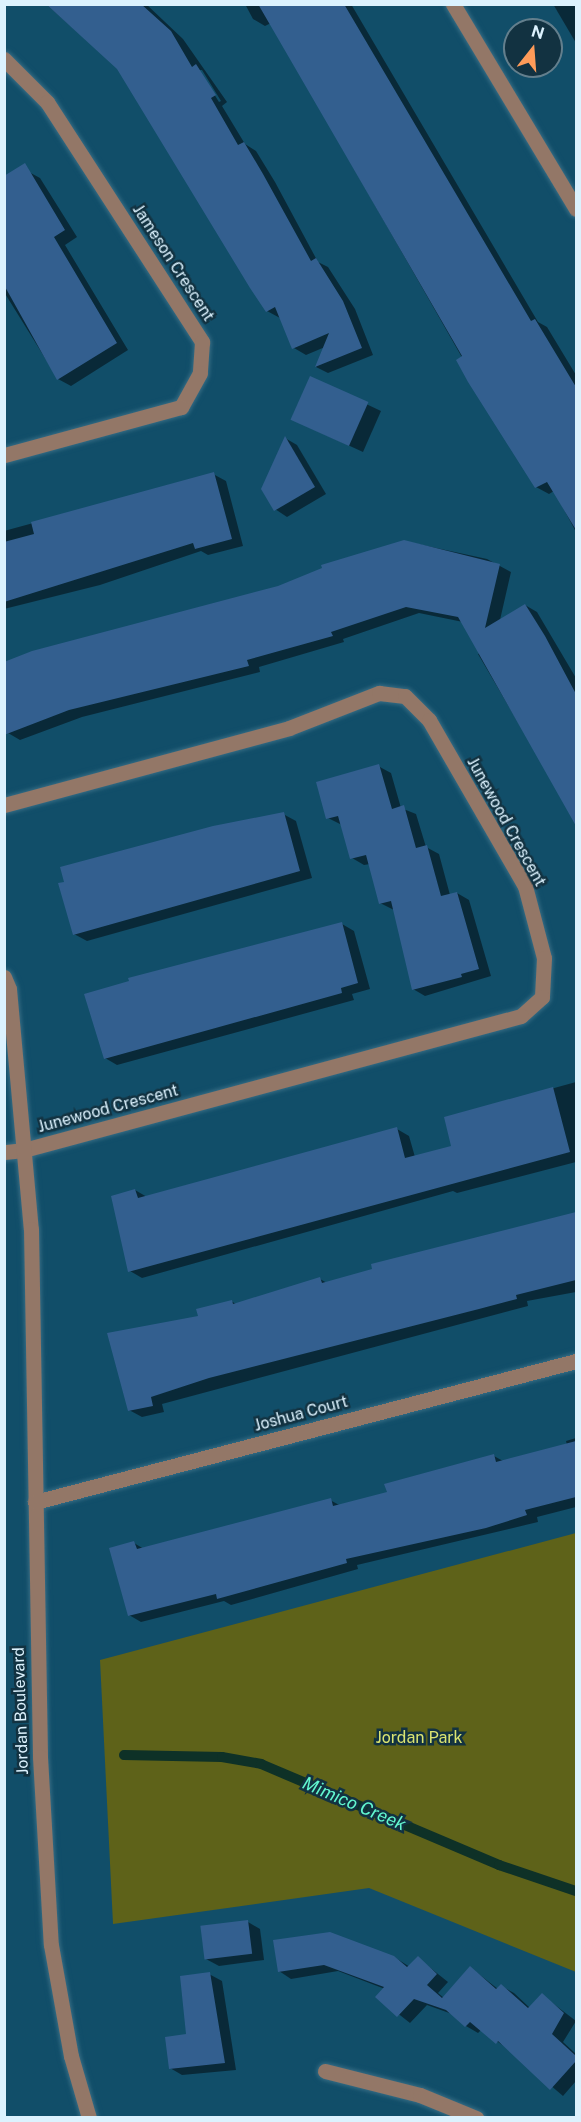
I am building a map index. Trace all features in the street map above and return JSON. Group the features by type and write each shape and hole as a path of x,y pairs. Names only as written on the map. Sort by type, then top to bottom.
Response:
{"street":[{"path":"453,4 576,209"},
{"name":"Jameson Crescent","path":"4,59 46,102 202,342 200,373 181,407 4,455"},
{"name":"Junewood Crescent","path":"4,805 289,728 379,693 405,696 429,720 525,886 544,958 542,997 521,1016 24,1150 4,1152"},
{"name":"Jordan Boulevard","path":"4,977 31,1229 40,1757 51,1945 71,2056 89,2118"},
{"name":"Joshua Court","path":"35,1502 576,1361"},
{"path":"325,2072 420,2096 476,2118"}],"green space":[{"name":"Jordan Park","path":"576,1533 576,1972 369,1888 113,1924 100,1660"}],"building":[{"path":"46,4 141,4 171,31 192,67 196,64 216,95 211,98 238,145 244,142 311,261 316,258 343,301 362,348 315,367 329,333 292,349 275,307 266,312 250,288 117,69"},
{"path":"258,4 344,4 531,321 535,319 576,387 576,530 547,482 535,488 468,382 456,360 462,356"},
{"path":"25,163 65,230 54,237 117,343 57,380 4,285 4,176"},
{"path":"310,376 368,402 349,446 290,420"},
{"path":"285,436 315,487 274,511 261,489"},
{"path":"214,472 232,539 195,549 193,543 4,602 4,542 34,534 31,522"},
{"path":"404,540 500,564 485,628 525,604 545,636 576,694 576,826 458,617 406,607 331,632 333,636 247,660 249,666 69,710 4,735 4,662 32,651 278,586 322,568 321,565"},
{"path":"379,764 392,809 404,805 416,848 427,845 441,896 457,892 479,969 461,974 462,977 412,990 391,901 379,904 366,855 350,859 338,816 326,819 316,782"},
{"path":"284,812 300,871 73,935 58,883 64,882 60,867 213,826"},
{"path":"342,922 358,983 341,988 342,993 104,1059 84,994 129,981 128,978"},
{"path":"553,1087 570,1152 128,1272 111,1196 135,1189 138,1198 397,1127 405,1158 451,1146 444,1117"},
{"path":"576,1212 576,1280 516,1295 517,1299 209,1378 151,1397 153,1406 128,1411 107,1333 198,1316 196,1309 232,1300 233,1304 320,1277 322,1283 372,1269 371,1264"},
{"path":"576,1441 576,1497 525,1510 527,1515 486,1528 346,1559 347,1563 217,1599 216,1594 128,1616 109,1548 134,1541 137,1549 331,1498 333,1506 387,1492 384,1484 494,1454 496,1462"},
{"path":"248,1920 252,1954 205,1960 200,1926"},
{"path":"330,1932 394,1956 407,1967 418,1956 437,1974 427,1985 442,1998 470,1966 496,1989 501,1984 528,2008 542,1993 564,2013 552,2034 576,2056 576,2061 550,2090 498,2041 496,2044 470,2022 465,2027 446,2010 414,1999 397,2017 375,1997 384,1987 324,1965 278,1972 273,1940"},
{"path":"210,1972 225,2063 169,2069 165,2037 186,2034 180,1976"}],"waterway":[{"name":"Mimico Creek","path":"124,1755 222,1757 261,1764 499,1865 576,1891"}]}
